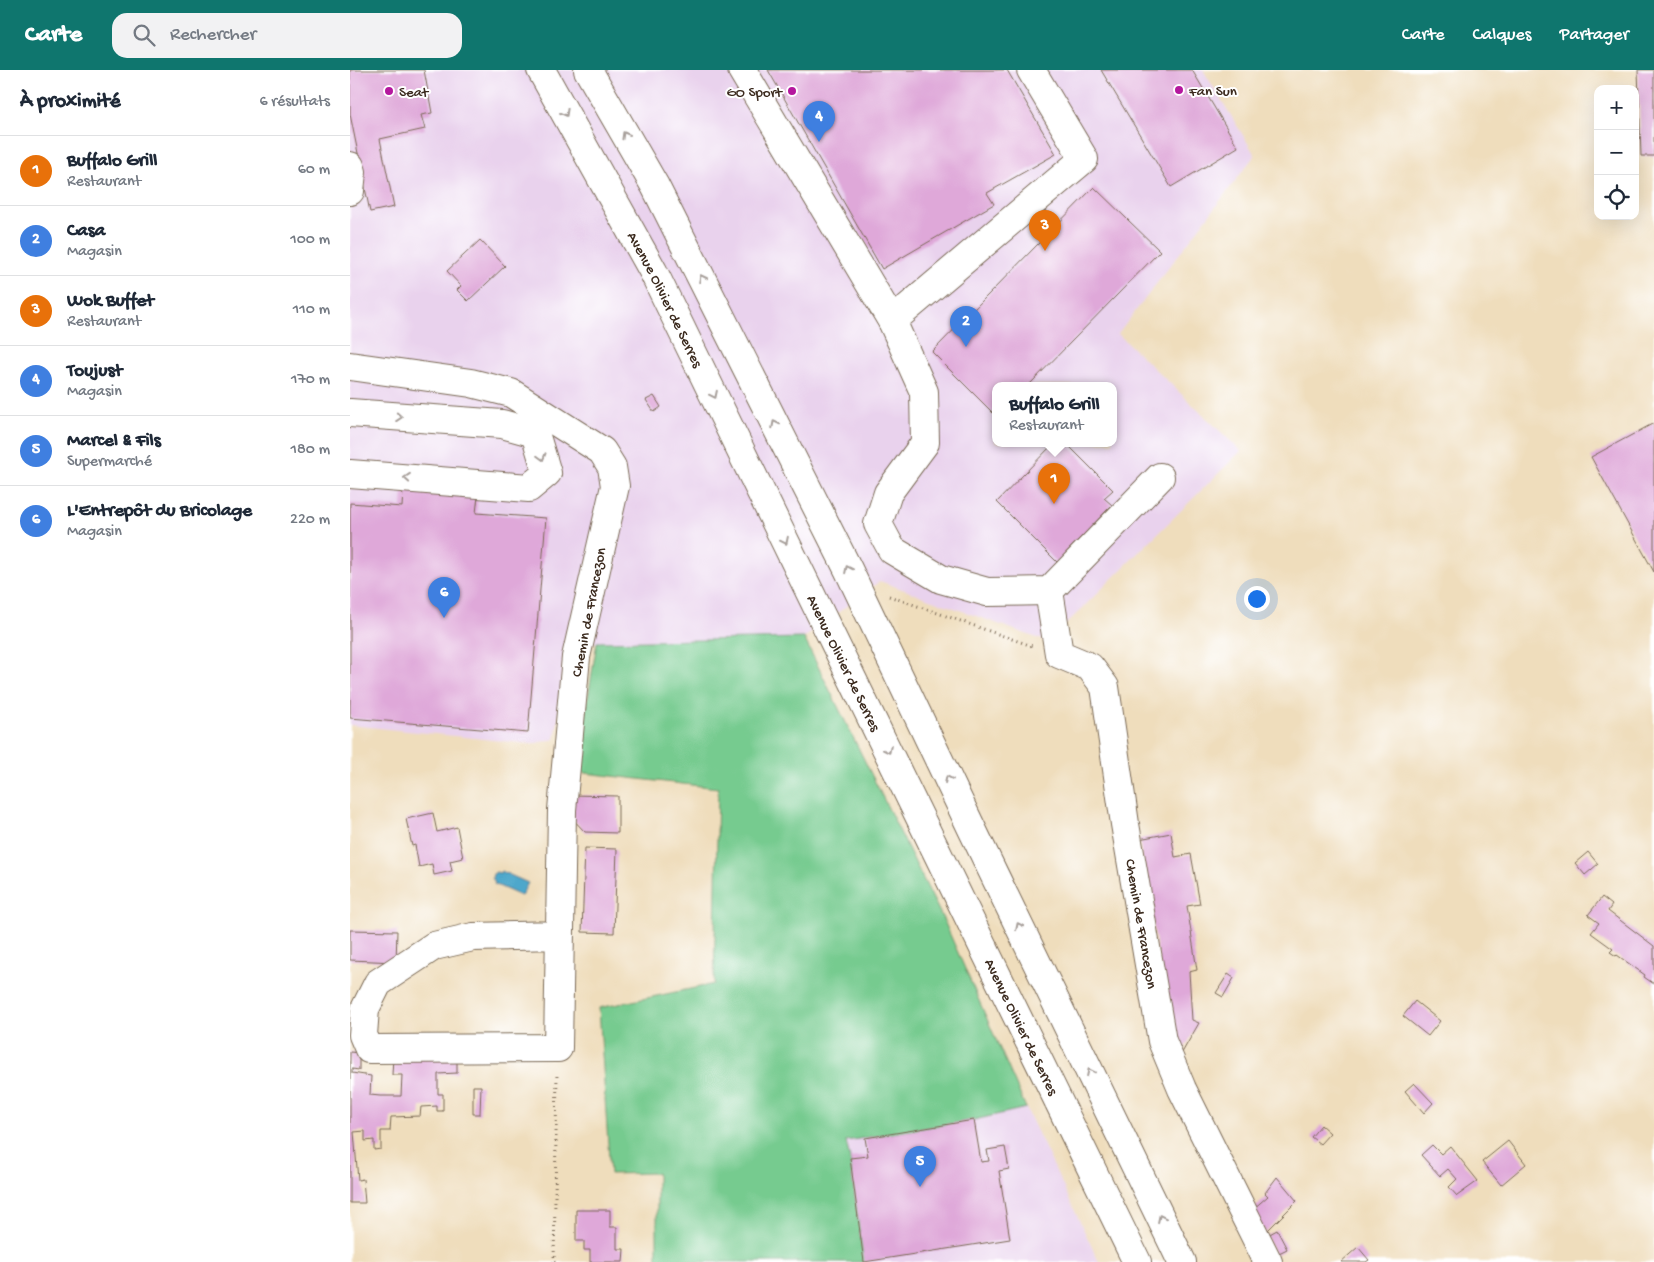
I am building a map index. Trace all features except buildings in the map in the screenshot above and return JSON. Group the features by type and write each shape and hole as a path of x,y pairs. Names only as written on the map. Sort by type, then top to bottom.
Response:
{"main road":[{"name":"Avenue Olivier de Serres","path":"541,70 653,271 1137,1262"},
{"path":"588,70 655,186 848,569 1182,1262"},
{"path":"742,70 892,321 924,392 925,443 888,493 878,524 892,550 942,580 987,592 1049,591 1160,477"},
{"path":"892,321 1084,159 1031,70"},
{"path":"350,166 352,172 350,191"},
{"name":"Chemin de Francezon","path":"350,366 471,383 512,393 602,451 612,467 615,486 576,657 562,810 558,1048"},
{"path":"350,413 502,424 535,433 546,473 529,488 350,474"},
{"path":"1049,591 1059,654"},
{"name":"Chemin de Francezon","path":"1059,654 1090,666 1105,687 1126,834 1162,1041 1182,1089 1268,1262"},
{"path":"558,1048 369,1048 363,1035 365,1010 378,983 434,946 474,937 560,935"}],"path":[{"path":"885,595 1059,654"},
{"path":"554,1262 558,1048"}],"shaded area":[{"path":"350,70 1203,70 1255,155 1118,334 1241,451 1048,642 880,581 804,638 570,643 555,739 531,744 350,725"},
{"path":"1026,1108 1099,1262 864,1262 846,1141 974,1120"}],"green space":[{"path":"804,638 945,923 1026,1108 974,1120 846,1141 864,1262 657,1262 657,1173 610,1174 599,1008 714,984 718,788 576,772 597,642"}],"water":[{"path":"501,871 528,883 521,896 494,884 493,874 496,872 500,873"}],"place":[{"name":"Fan Sun","path":"1179,90"},
{"name":"Seat","path":"389,91"},
{"name":"GO Sport","path":"792,91"},
{"name":"Toujust","path":"819,142"},
{"name":"Wok Buffet","path":"1045,251"},
{"name":"Casa","path":"966,347"},
{"name":"Buffalo Grill","path":"1054,504"},
{"name":"L'Entrepôt du Bricolage","path":"444,618"},
{"name":"Marcel & Fils","path":"920,1187"}]}
